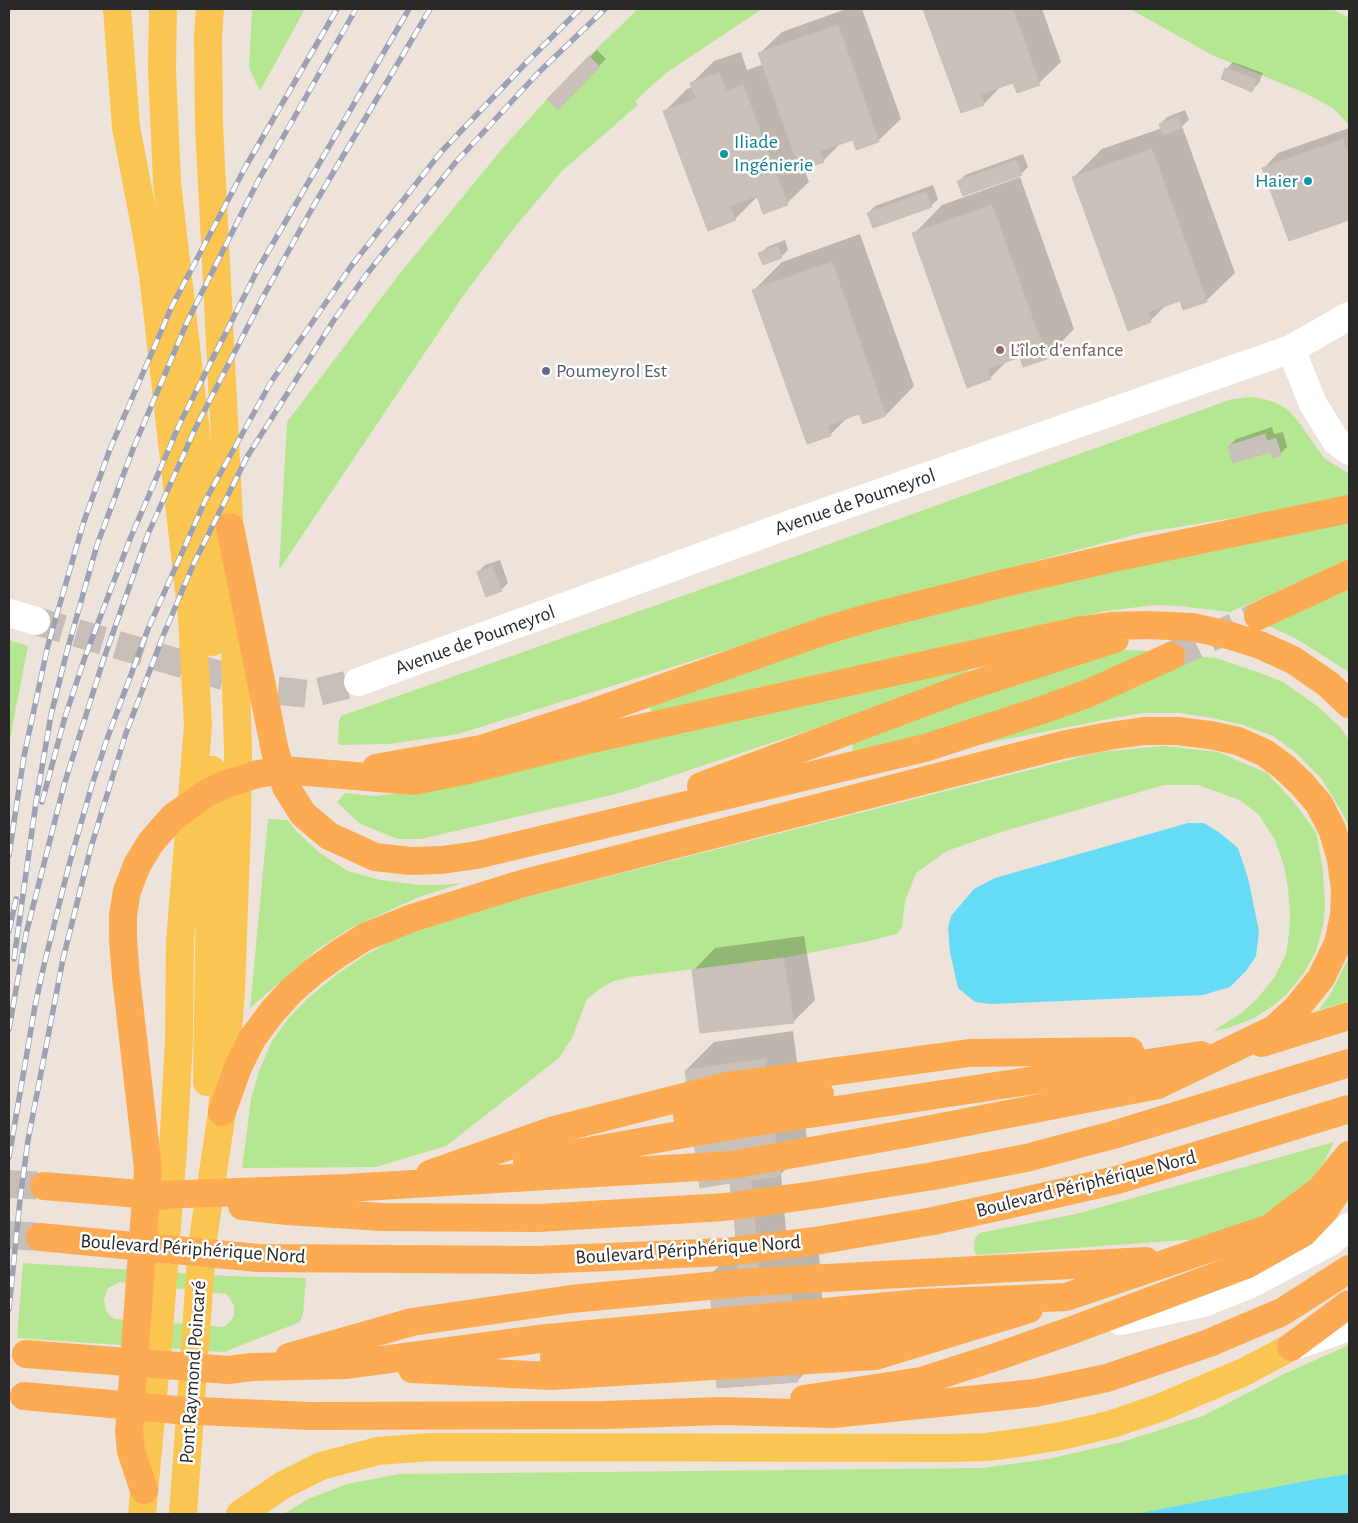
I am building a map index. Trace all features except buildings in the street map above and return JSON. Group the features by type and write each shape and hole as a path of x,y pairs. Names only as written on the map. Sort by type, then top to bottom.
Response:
{"highway":[{"path":"343,775 481,748 586,715 828,630 871,617 1108,559 1349,509"},
{"path":"230,526 275,751 286,787 303,814 329,836 375,857 410,862 477,855 925,748 1045,710 1089,693 1171,656"},
{"path":"1258,616 1349,574"},
{"path":"143,1502 131,1450 129,1432 148,1169 126,977 123,915 128,891 137,865 151,842 173,817 207,793 223,785 258,774 284,770 414,781 468,770 592,739 1082,630 1111,626 1147,625 1192,628 1260,645 1293,660 1328,684 1349,704"},
{"path":"592,827 984,681 1130,634 1192,628"},
{"path":"158,1195 346,1188 400,1184 730,1148 851,1129 904,1134 1158,1085 1274,1029 1296,1009 1321,978 1338,943 1344,916 1345,890 1341,859 1332,829 1319,804 1284,767 1265,753 1238,742 1210,735 1177,731 1144,731 1062,745 482,895 412,918 365,938 313,972 291,991 272,1012 252,1039 238,1067 222,1112"},
{"path":"400,1184 729,1106 967,1074 1231,1050 1309,1030 1349,1016"},
{"name":"Boulevard Périphérique Nord","path":"44,1186 158,1195 287,1211 382,1217 539,1218 725,1207 933,1176 1026,1158 1114,1135 1349,1063"},
{"name":"Boulevard Périphérique Nord","path":"40,1237 258,1258 536,1260 726,1252 814,1241 933,1222 1117,1180 1349,1109"},
{"path":"26,1354 228,1370 252,1367 346,1365 551,1376 875,1356 1066,1298 1270,1228 1320,1190 1349,1155"},
{"path":"721,1412 920,1380 996,1357 1070,1331 1246,1265 1303,1233 1329,1204 1338,1190 1349,1161"},
{"path":"252,1367 412,1322 572,1299 625,1313 1183,1259"},
{"path":"24,1396 176,1410 309,1416 596,1415 721,1412 833,1414 1035,1393 1076,1385 1140,1368 1282,1312 1349,1269"},
{"path":"346,1365 547,1338 920,1303 1066,1298"},
{"path":"1291,1347 1349,1304"}],"main road":[{"path":"117,9 126,128 153,275 192,617 197,685 198,726 180,941 180,1041"},
{"path":"164,9 162,69 167,183 201,476 214,685 208,1069 202,1246"},
{"name":"Pont Raymond Poincaré","path":"183,1514 202,1246 222,1112 231,990 237,826 238,752 230,526 209,125 208,37 210,9"},
{"name":"Avenue de Poumeyrol","path":"358,682 791,524 1291,349 1349,316"},
{"path":"1291,349 1313,404 1336,441 1349,451"},
{"path":"9,613 36,621"},
{"path":"180,1041 212,807"},
{"name":"Pont Raymond Poincaré","path":"143,1502 159,1331 180,1041"},
{"path":"1070,1331 1203,1303 1267,1276 1328,1243 1349,1227"},
{"path":"240,1514 283,1485 321,1466 378,1451 430,1447 951,1448 986,1447 1025,1442 1112,1424 1159,1408 1244,1372 1291,1347 1349,1327"}],"green space":[{"path":"252,9 305,9 260,91 249,68"},
{"path":"638,9 762,9 666,73 635,101 638,105 563,170 514,228 463,296 279,570 287,422 397,277 502,149 547,99 558,109 589,56"},
{"path":"1130,9 1332,9 1349,18 1349,125 1333,108 1305,93 1212,55"},
{"path":"1250,397 1264,399 1287,409 1298,421 1324,458 1349,474 1349,499 1141,533 871,605 458,734 389,744 340,745 338,741 341,716 793,557 1232,399"},
{"path":"1349,520 1349,561 1230,612 1155,605 1106,611 761,689 652,712 650,708 654,699 868,631 1136,562"},
{"path":"1349,588 1349,672 1295,638 1269,626"},
{"path":"9,640 28,646 9,744"},
{"path":"1121,650 1156,651 1103,674 975,720 854,755 851,740 952,702"},
{"path":"1193,656 1216,658 1283,682 1320,708 1340,727 1349,740 1349,828 1342,812 1321,778 1295,752 1273,736 1243,725 1213,718 1179,713 1145,713 972,746 1153,676"},
{"path":"967,668 970,673 967,678 620,793 421,839 397,839 359,823 337,802 345,793 374,796 425,790"},
{"path":"1164,746 1218,752 1267,773 1293,801 1316,832 1323,870 1325,907 1323,926 1316,951 1304,973 1286,995 1252,1019 1228,1028 1213,1031 1240,1014 1256,1000 1274,978 1286,954 1290,913 1288,889 1284,866 1275,840 1259,815 1240,800 1198,785 1164,785 1001,832 947,851 916,873 905,901 902,928 896,934 783,958 630,977 614,981 587,999 572,1038 559,1058 446,1146 376,1167 242,1168 251,1099 259,1071 272,1041 288,1019 307,999 336,975 367,954 409,932 500,904 1100,752"},
{"path":"268,819 288,820 296,831 320,853 348,871 380,880 420,885 463,883 419,897 351,928 318,949 250,1008"},
{"path":"1349,957 1349,1001 1319,1010 1331,993"},
{"path":"1334,1142 1324,1162 1305,1187 1271,1215 1213,1238 977,1255 974,1251 975,1238 979,1233 1076,1214"},
{"path":"23,1263 227,1276 306,1278 303,1314 300,1322 224,1352 17,1338","holes":["119,1282 226,1294 234,1306 234,1316 224,1327 116,1319 110,1316 106,1310 104,1299 108,1288"]},
{"path":"1349,1345 1349,1474 1135,1514 284,1514 308,1499 347,1484 399,1474 982,1468 1048,1459 1122,1442 1203,1416 1284,1374"}],"water":[{"path":"1188,823 1204,823 1238,848 1248,878 1259,931 1256,956 1246,971 1230,987 1203,995 991,1004 975,1002 958,988 950,952 948,928 951,916 974,889 995,878"},
{"path":"1349,1474 1349,1514 1135,1514 1317,1479"}],"tunnel":[{"path":"1171,656 1258,616"},
{"path":"36,621 271,690 310,694 358,682"},
{"path":"9,1184 44,1186"},
{"path":"9,1235 40,1237"}],"railway":[{"path":"9,855 24,756 48,645 84,521 110,449 172,306 246,166 337,9"},
{"path":"14,959 36,802 51,715 97,545 133,449 188,320 258,181 356,9"},
{"path":"42,802 65,717 85,657 130,539 180,423 258,269 409,9"},
{"path":"9,1029 26,934 64,785 103,661 148,534 195,429 263,297 314,205 430,9"},
{"path":"9,1157 35,1006 44,965 69,865 92,785 148,629 205,501 271,382 352,265 441,152 580,9"},
{"path":"9,1309 28,1140 63,959 91,847 126,733 163,636 194,563 247,457 334,320 366,275 455,163 538,73 605,9"},
{"path":"9,931 16,899"}],"place":[{"name":"Iliade Ingénierie","path":"724,154"},
{"name":"Haier","path":"1308,181"},
{"name":"L'îlot d'enfance","path":"1000,350"},
{"name":"Poumeyrol Est","path":"546,371"}]}
